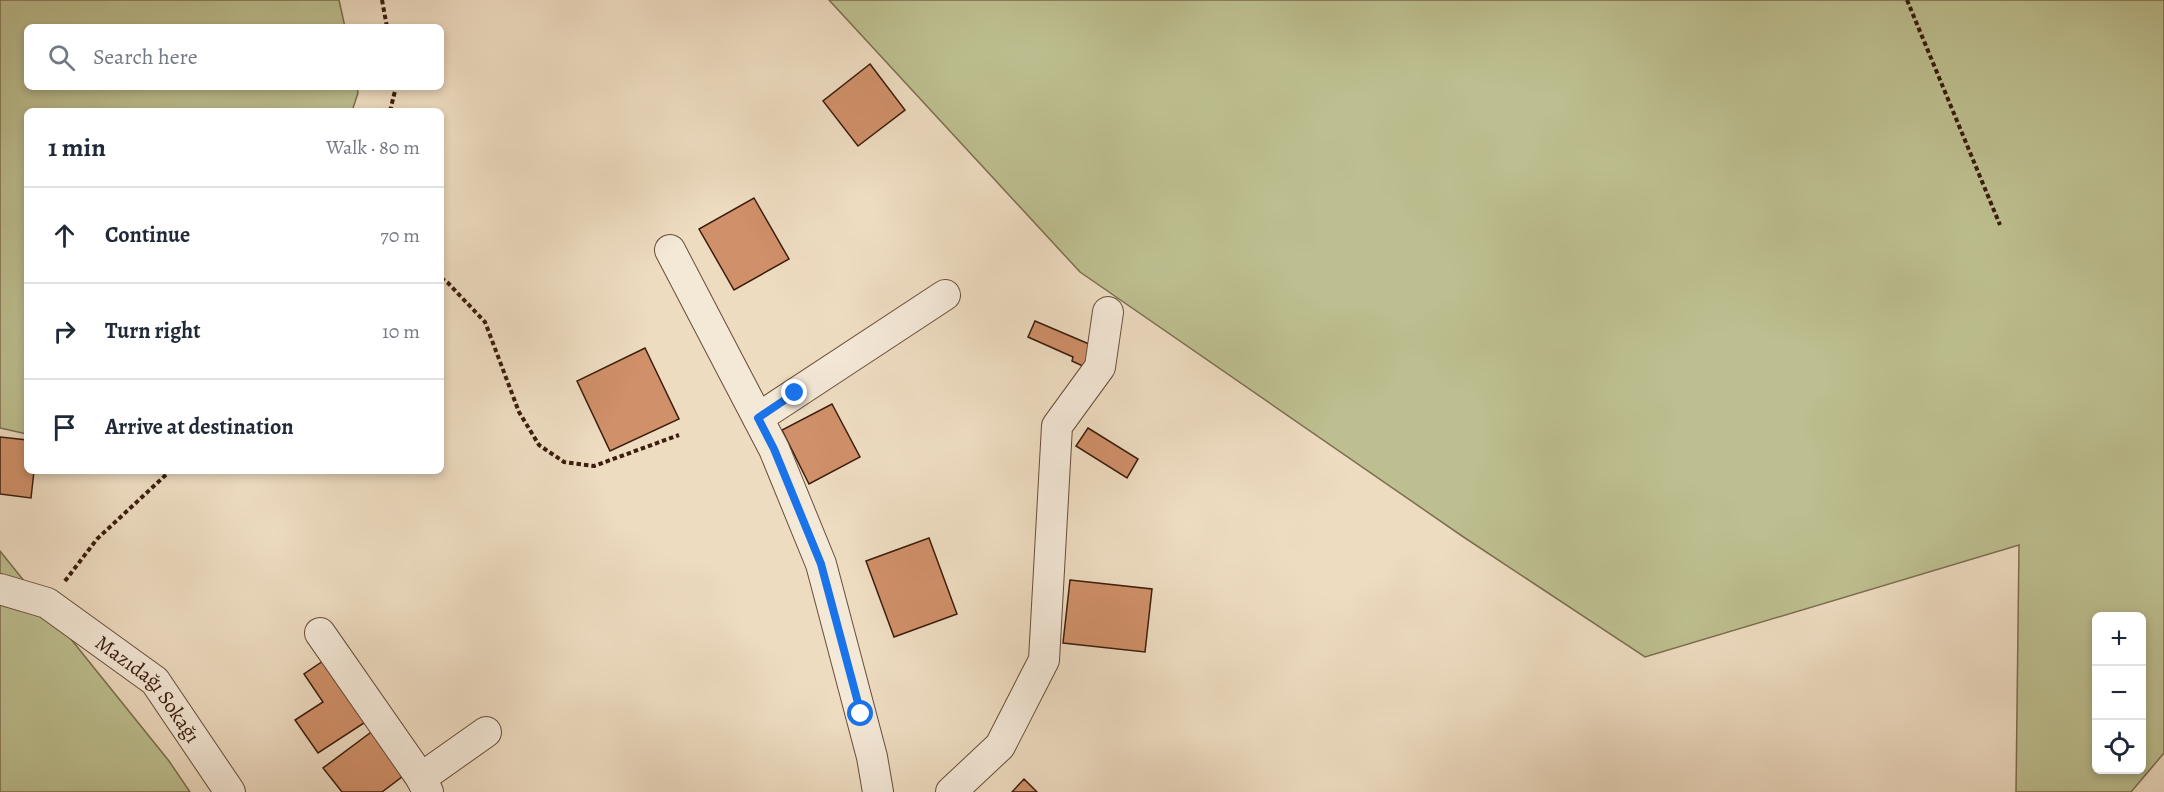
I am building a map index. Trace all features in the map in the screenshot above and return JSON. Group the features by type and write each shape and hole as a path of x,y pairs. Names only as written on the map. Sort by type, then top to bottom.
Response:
{"street":[{"path":"670,250 774,449 821,564 872,757 878,792"},
{"path":"758,418 945,295"},
{"path":"951,792 1000,746 1044,660 1057,426 1100,367 1108,312"},
{"name":"Mazıdağı Sokağı","path":"0,589 47,603 155,681 230,792"},
{"path":"320,633 425,785 486,732"}],"path":[{"path":"382,0 386,24"},
{"path":"1906,0 2000,225"},
{"path":"391,108 395,90"},
{"path":"444,280 485,322 519,412 539,444 564,462 594,466 679,435"},
{"path":"47,603 97,539 167,474"}],"green space":[{"path":"0,0 339,0 344,24 24,24 24,90 358,90 358,93 353,108 24,108 24,433 0,428"},
{"path":"829,0 2164,0 2164,753 2131,792 2016,792 2019,545 1645,657 1462,536 1080,272"},
{"path":"0,551 169,761 190,792 0,792"}],"building":[{"path":"870,64 905,110 858,146 823,101"},
{"path":"754,198 789,259 734,290 699,229"},
{"path":"1035,321 1096,347 1087,368 1072,361 1073,357 1028,337"},
{"path":"645,348 679,419 610,451 577,381"},
{"path":"832,404 860,457 809,484 782,430"},
{"path":"1088,428 1138,459 1127,478 1076,446"},
{"path":"0,437 24,440 24,474 34,474 31,498 0,494"},
{"path":"929,538 957,614 894,637 866,561"},
{"path":"1070,580 1152,589 1145,652 1063,643"},
{"path":"326,659 367,721 318,753 295,720 323,702 304,674"},
{"path":"374,730 407,773 382,792 342,792 323,768"},
{"path":"1024,779 1037,792 1012,792"}],"route":[{"path":"795,393 758,418 774,449 821,564 861,714"}]}
